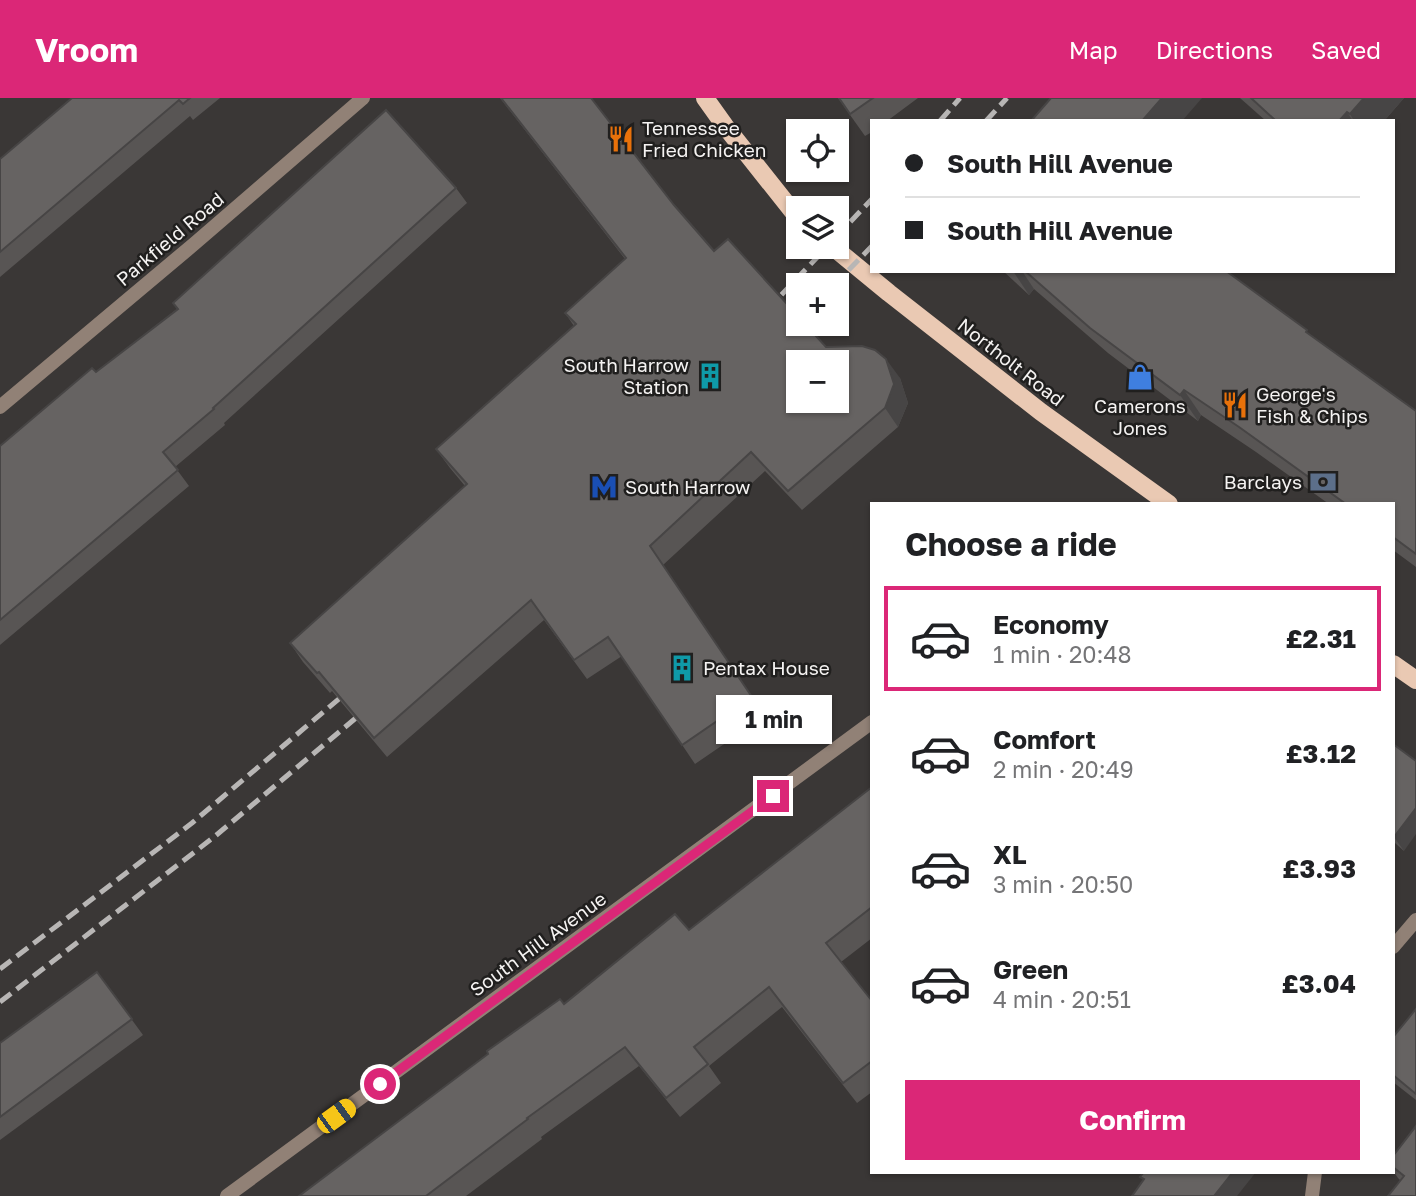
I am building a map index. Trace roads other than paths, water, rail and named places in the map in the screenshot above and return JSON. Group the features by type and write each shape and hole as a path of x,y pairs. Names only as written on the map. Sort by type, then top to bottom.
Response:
{"main road":[{"path":"705,98 786,203"},
{"name":"Northolt Road","path":"848,259 1041,412 1166,502"},
{"path":"1395,665 1416,680"}],"street":[{"name":"Parkfield Road","path":"0,407 363,98"},
{"name":"South Hill Avenue","path":"227,1196 870,723"},
{"path":"1395,945 1416,920"},
{"path":"1312,1196 1315,1174"}],"railway":[{"path":"942,119 960,98"},
{"path":"988,119 1007,98"},
{"path":"849,223 870,201"},
{"path":"846,273 870,248"},
{"path":"767,310 816,259"},
{"path":"0,969 192,823 353,687"},
{"path":"0,1002 214,837 369,707"}],"place":[{"name":"Tennessee Fried Chicken","path":"621,139"},
{"name":"South Harrow Station","path":"710,376"},
{"name":"Camerons Jones","path":"1140,377"},
{"name":"George's Fish & Chips","path":"1235,405"},
{"name":"Barclays","path":"1323,482"},
{"name":"South Harrow","path":"604,487"},
{"name":"Pentax House","path":"682,668"}]}
